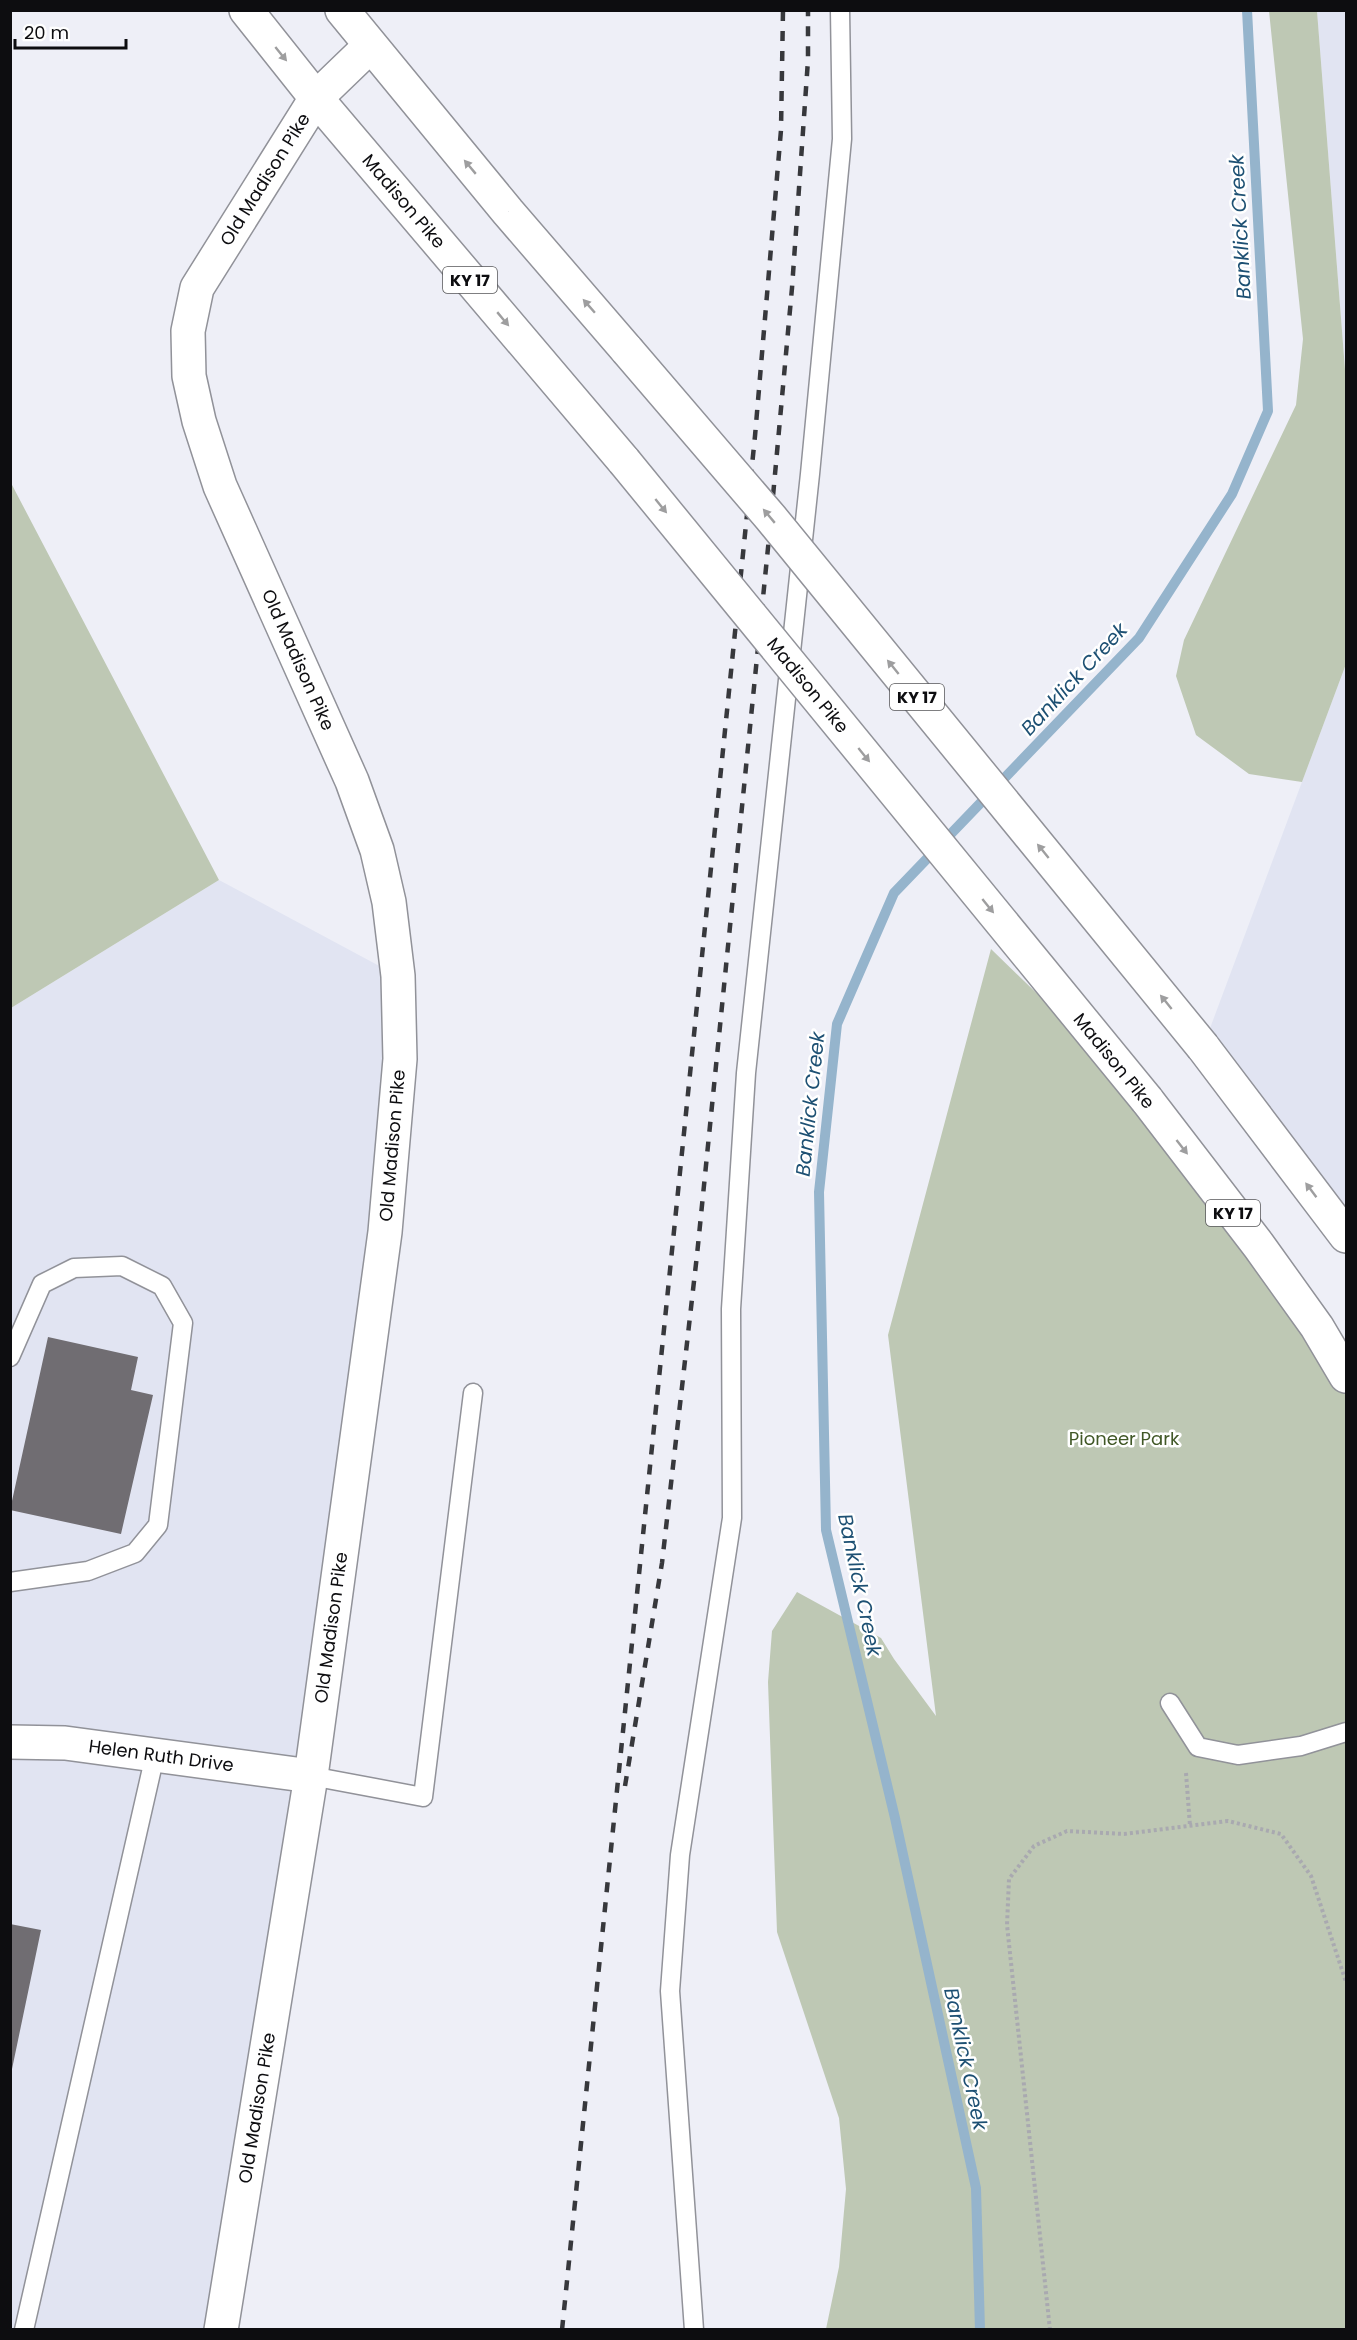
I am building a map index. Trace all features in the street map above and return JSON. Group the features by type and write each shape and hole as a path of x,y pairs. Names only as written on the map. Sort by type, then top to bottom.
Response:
{"main road":[{"name":"Madison Pike","path":"246,10 316,98 624,461 1147,1100 1259,1246 1317,1327 1347,1376"},
{"name":"KY 17","path":"342,10 508,212 771,518 1203,1047 1347,1236"},
{"name":"Old Madison Pike","path":"221,2330 311,1776 386,1232 400,1059 398,976 389,902 377,850 352,781 220,486 199,421 189,376 188,331 197,288 316,98 370,46"},
{"name":"Helen Ruth Drive","path":"10,1742 65,1743 311,1776"}],"lane":[{"path":"694,2330 670,1991 680,1855 732,1518 731,1309 746,1085 812,462 842,139 840,10"},
{"path":"10,1357 42,1284 74,1268 122,1266 162,1286 183,1323 158,1526 135,1553 88,1571 10,1582"},
{"path":"311,1776 423,1797 473,1393"},
{"path":"1170,1703 1198,1747 1238,1755 1301,1746 1347,1732"},
{"path":"24,2330 155,1755"}],"path":[{"path":"1190,1826 1184,1751 1198,1747"},
{"path":"1050,2330 1007,1925 1009,1879 1034,1846 1067,1831 1124,1834 1228,1821 1281,1833 1311,1876 1347,1982"}],"shaded area":[{"path":"1317,11 1346,11 1346,382"},
{"path":"1346,664 1346,1236 1203,1047"},
{"path":"219,880 398,976 400,1059 221,2329 11,2330 11,1008"}],"green space":[{"path":"1269,11 1317,11 1346,382 1346,664 1302,782 1249,774 1196,735 1176,676 1184,640 1296,405 1303,339"},
{"path":"11,483 219,880 10,1008"},
{"name":"Pioneer Park","path":"991,949 1147,1100 1346,1376 1346,2329 826,2329 839,2267 846,2189 839,2118 777,1932 768,1682 772,1631 797,1592 881,1638 936,1716 888,1335"}],"building":[{"path":"48,1337 138,1357 131,1390 153,1395 121,1534 10,1510"},
{"path":"10,1924 41,1930 12,2069 10,2069"}],"waterway":[{"name":"Banklick Creek","path":"980,2330 976,2188 895,1818 826,1530 819,1192 837,1024 894,893 1139,638 1232,494 1268,411 1247,10"}],"railway":[{"path":"562,2330 755,436 781,130 783,10"},
{"path":"625,1786 662,1563 697,1255 792,288 808,60 808,10"}]}
